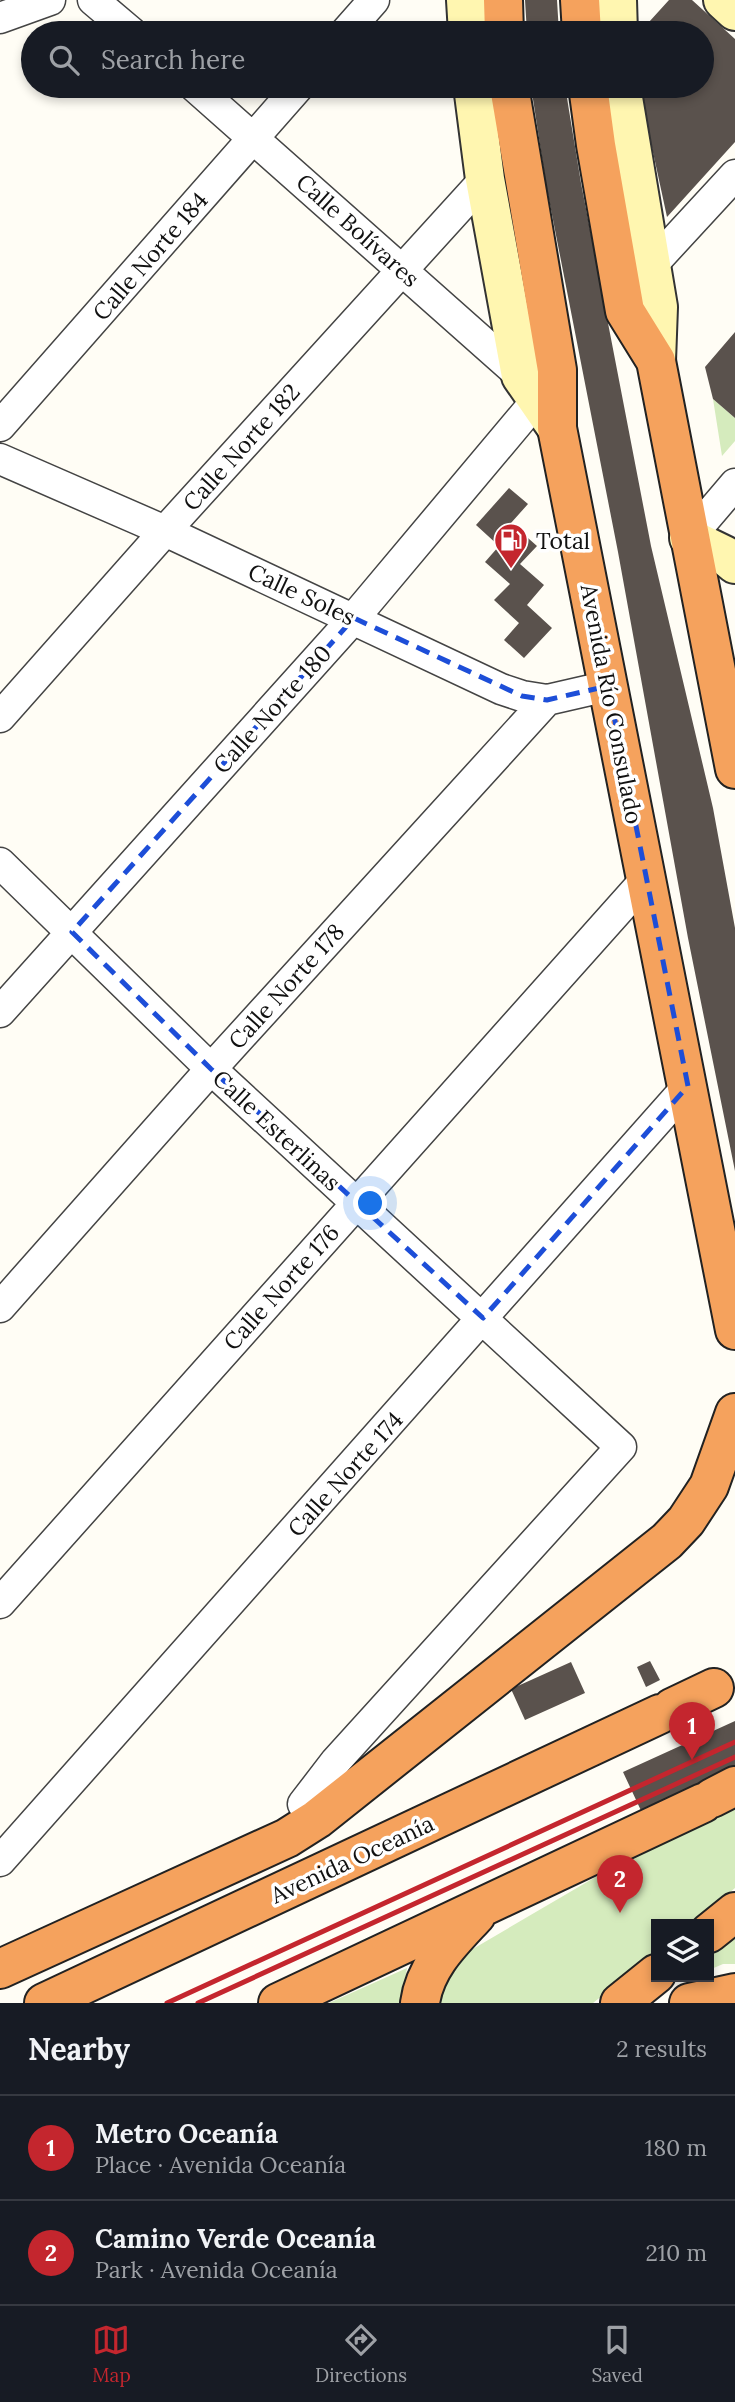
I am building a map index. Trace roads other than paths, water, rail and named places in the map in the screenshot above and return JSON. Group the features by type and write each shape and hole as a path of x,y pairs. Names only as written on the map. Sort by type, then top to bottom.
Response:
{"highway":[{"path":"503,0 504,21"},
{"path":"580,0 581,21"},
{"path":"511,98 557,370 538,401"},
{"path":"590,98 625,311 656,361 735,769"},
{"name":"Avenida Río Consulado","path":"538,401 608,686 735,1330"},
{"path":"0,1969 288,1838 317,1819 667,1542 686,1521 709,1486 735,1413"},
{"name":"Avenida Oceanía","path":"44,2003 714,1688"},
{"path":"278,2003 717,1796"},
{"path":"420,2003 424,1985 438,1958 489,1902"},
{"path":"714,1929 735,1912"},
{"path":"620,2003 651,1979"},
{"path":"689,2003 735,1993"}],"main road":[{"path":"466,0 467,21"},
{"path":"723,0 735,10"},
{"name":"Avenida Río Consulado","path":"475,98 485,179 538,401"},
{"path":"623,98 658,307 656,361"},
{"path":"689,538 724,555 735,564"}],"street":[{"path":"0,18 50,0"},
{"path":"93,0 118,21"},
{"path":"356,21 374,0"},
{"name":"Calle Bolívares","path":"208,98 402,270 538,401"},
{"name":"Calle Norte 184","path":"0,426 289,98"},
{"path":"650,267 735,175"},
{"name":"Calle Norte 182","path":"0,718 485,179"},
{"name":"Calle Norte 180","path":"0,1012 354,618 538,401"},
{"name":"Calle Soles","path":"0,459 166,531 501,689 547,700 608,686"},
{"path":"689,538 735,484"},
{"name":"Calle Norte 178","path":"0,1307 211,1069 547,700"},
{"name":"Calle Esterlinas","path":"0,863 211,1069 621,1447 337,1761 303,1804"},
{"name":"Calle Norte 176","path":"0,1603 647,878"},
{"name":"Calle Norte 174","path":"0,1861 688,1086"}],"railway":[{"path":"167,2003 735,1742"},
{"path":"198,2003 735,1757"}],"place":[{"name":"Total","path":"511,570"},
{"name":"Metro Oceanía","path":"692,1760"},
{"name":"Camino Verde Oceanía","path":"620,1913"}]}
